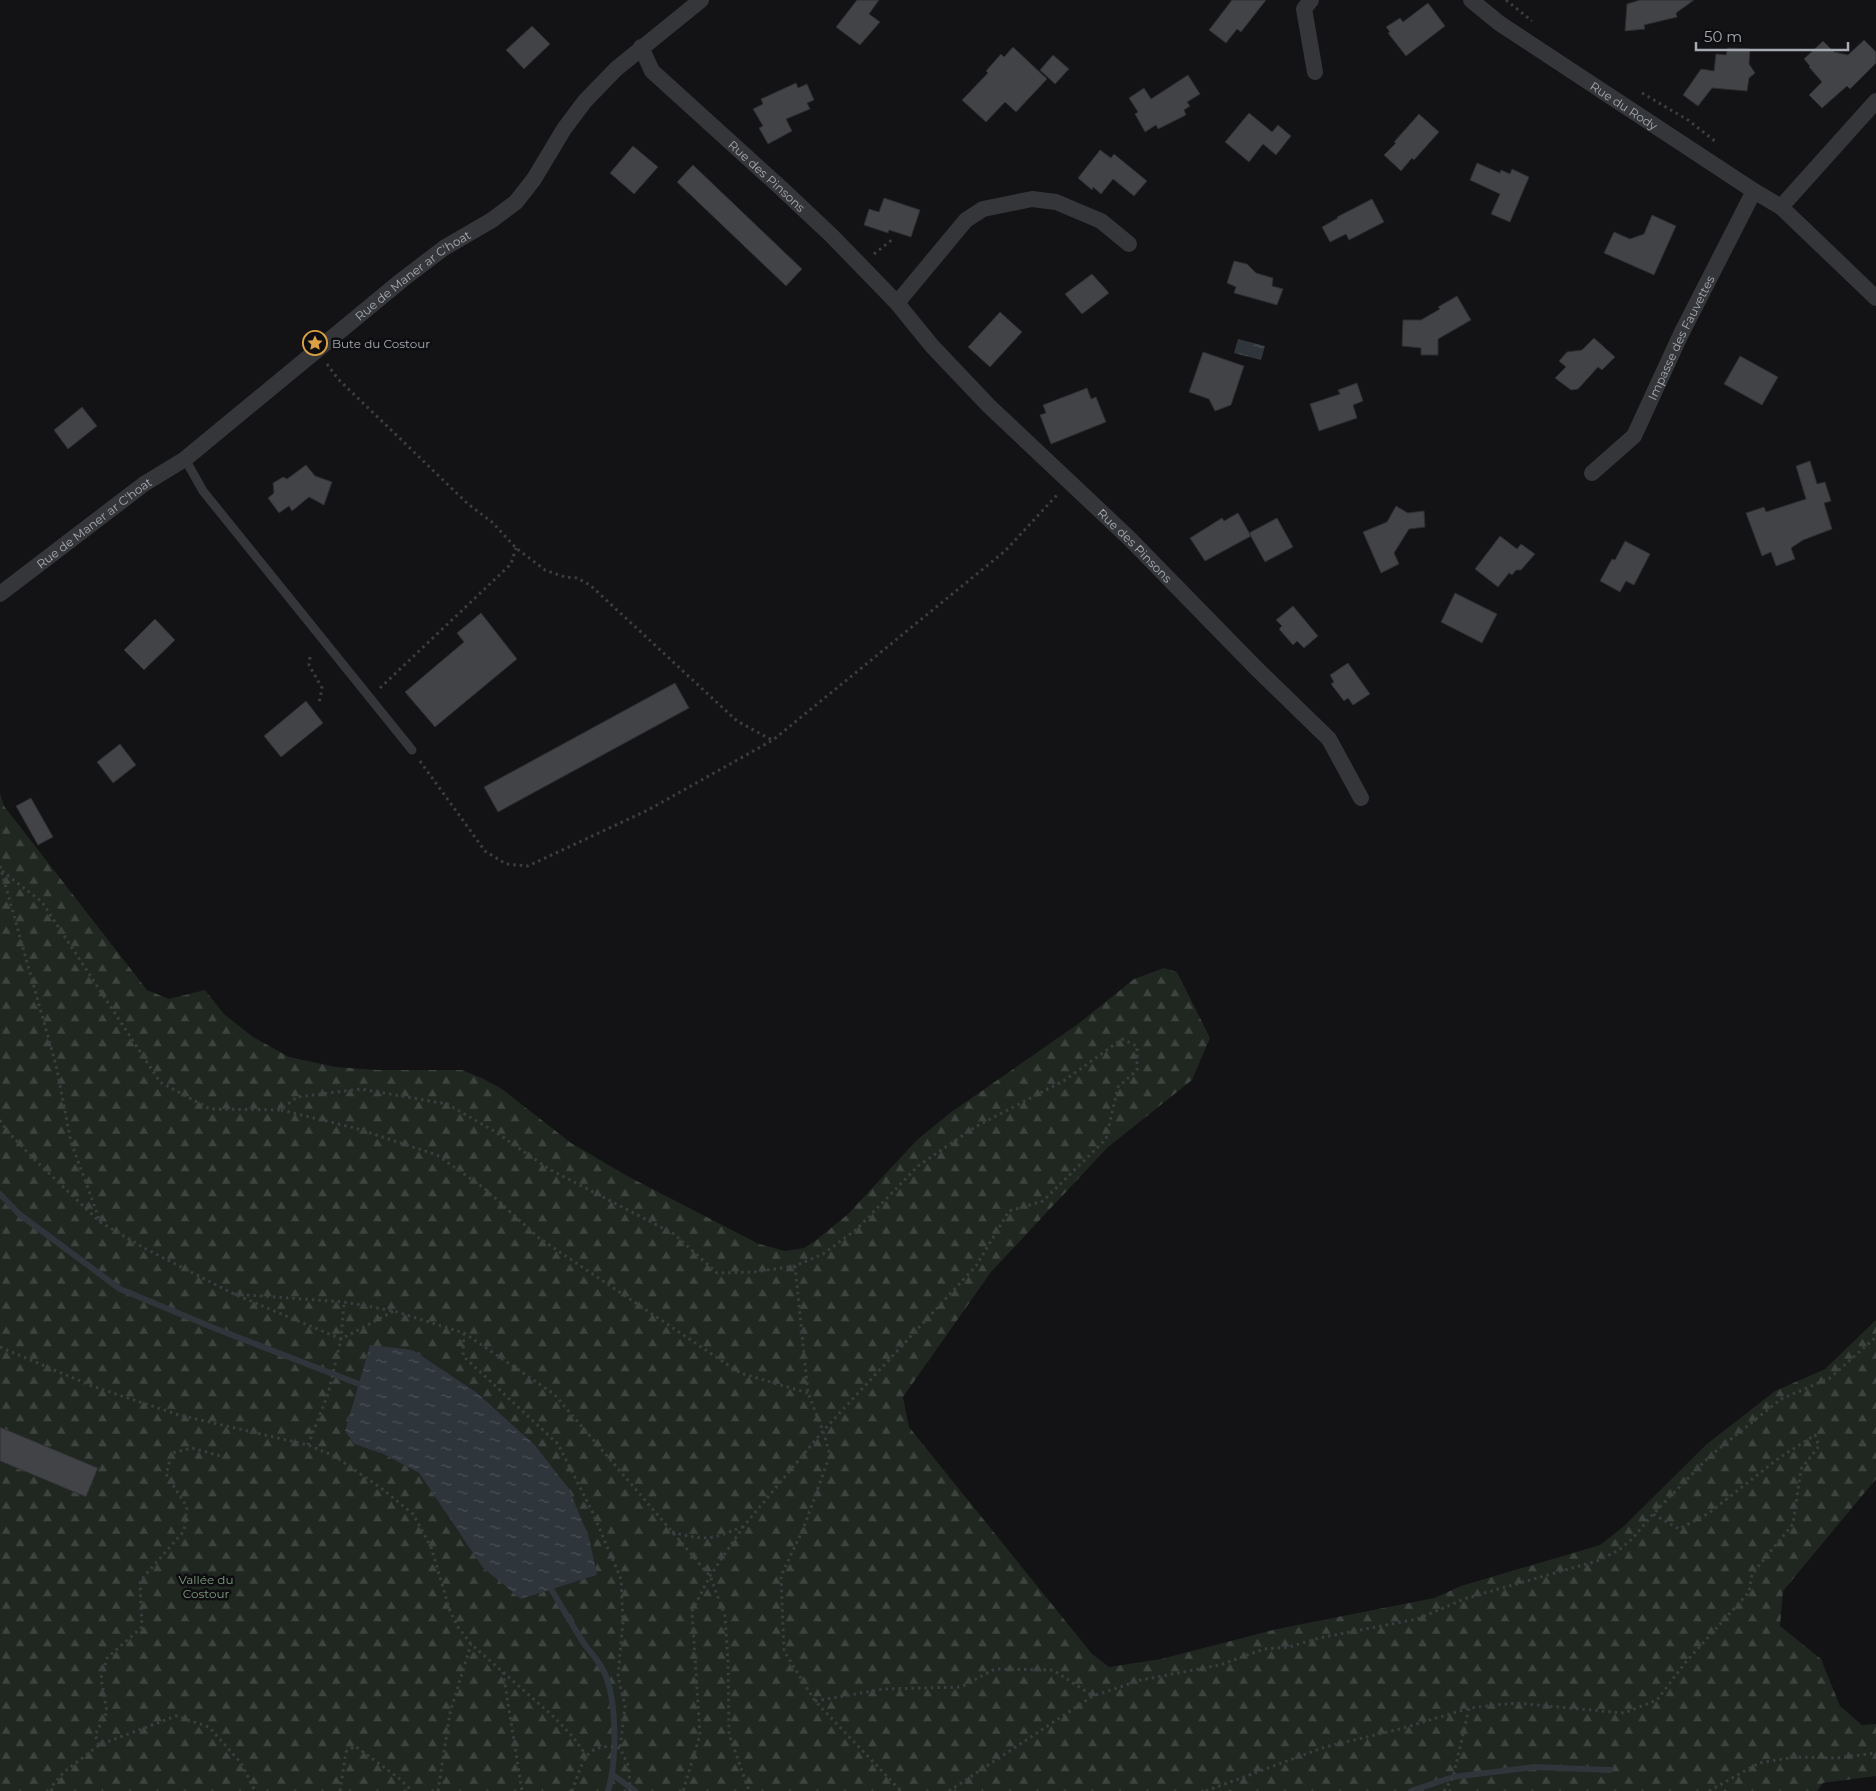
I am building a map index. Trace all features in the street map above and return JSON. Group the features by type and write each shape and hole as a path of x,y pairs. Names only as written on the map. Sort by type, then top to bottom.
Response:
{"street":[{"name":"Rue de Maner ar C'hoat","path":"0,594 144,484 184,460 316,350 444,248 492,220 516,202 534,179 564,129 585,101 616,69 702,0"},
{"path":"1311,0 1304,9 1315,72"},
{"name":"Rue du Rody","path":"1471,0 1498,23 1781,207 1876,298"},
{"name":"Rue des Pinsons","path":"642,48 652,71 820,224 897,303 932,346 989,406 1129,538 1248,661 1329,738 1361,798"},
{"path":"1781,207 1876,101"},
{"name":"Impasse des Fauvettes","path":"1592,473 1634,436 1681,334 1754,191"},
{"path":"897,303 966,220 984,209 1032,200 1056,202 1101,221 1129,244"}],"lane":[{"path":"184,460 203,491 412,750"}],"path":[{"path":"867,258 893,239"},
{"path":"316,350 338,379 468,504 492,522 516,548 545,570 565,577 577,578 590,585 737,721 773,740"},
{"path":"412,750 485,851 506,864 528,866 648,810 773,740 1005,551 1060,492 1059,471"},
{"path":"370,697 511,564 516,548"},
{"path":"310,657 309,665 322,688 319,703"},
{"path":"0,866 56,1065 71,1142 100,1222"},
{"path":"2,871 42,902 160,1082 210,1109 280,1110 355,1128 436,1155 484,1188 539,1238 740,1373 808,1393"},
{"path":"280,1110 297,1097 362,1090 446,1104 494,1132 549,1169 674,1234 718,1273 754,1272 795,1266 823,1254 857,1229 918,1166 975,1127 1064,1080 1122,1039 1137,1046 1137,1070 1118,1087 1106,1139 1043,1201 1009,1211 976,1266 823,1431 743,1527 710,1576 692,1611 700,1735 682,1791"},
{"path":"0,1120 7,1131 35,1160 100,1222 146,1249 234,1294 341,1339"},
{"path":"795,1266 808,1393 830,1454 804,1527 781,1576 784,1651 815,1701 901,1791"},
{"path":"234,1294 344,1302 394,1311 464,1333 554,1394 710,1576 725,1616 729,1734 749,1791"},
{"path":"308,1445 330,1388 341,1339 344,1302"},
{"path":"341,1339 394,1311"},
{"path":"464,1333 463,1356 558,1444 592,1511 621,1578 623,1622 618,1676 625,1706 620,1747 629,1767 630,1791"},
{"path":"949,1791 1093,1696 1141,1680 1220,1665 1264,1649 1290,1647 1319,1638 1417,1618 1467,1598 1598,1561 1619,1550 1633,1538 1653,1514 1710,1456 1745,1427 1781,1399 1830,1378 1876,1337"},
{"path":"0,1347 92,1386 179,1415 308,1445 342,1461 381,1488 413,1514 431,1548 450,1611 458,1627 471,1644 555,1718 573,1737 586,1755"},
{"path":"1206,1791 1325,1746 1400,1729 1470,1708 1515,1703 1624,1713 1657,1700 1686,1663 1749,1592 1752,1574 1793,1524 1801,1469 1818,1446 1815,1435 1779,1458 1709,1514 1679,1529 1653,1514"},
{"path":"99,1746 95,1735 107,1712 101,1678 107,1658 142,1627 140,1581 184,1531 187,1507 166,1474 172,1453 192,1448 228,1458"},
{"path":"672,1532 698,1539 717,1537 743,1527"},
{"path":"438,1791 450,1713 471,1644"},
{"path":"815,1701 884,1688 961,1687 995,1669 1053,1670 1093,1696"},
{"path":"503,1672 522,1791"},
{"path":"1444,1791 1453,1777 1470,1708"},
{"path":"52,1791 51,1787 64,1772 99,1746 176,1716 209,1727 241,1763 255,1791"},
{"path":"340,1791 346,1752 355,1746 400,1779 412,1791"},
{"path":"572,1791 586,1755 596,1748 606,1746 620,1747"},
{"path":"1709,1791 1759,1763 1795,1757 1837,1758 1876,1753"}],"green space":[{"name":"Vallée du Costour","path":"0,793 4,806 147,990 169,999 205,990 224,1014 253,1037 289,1057 336,1067 378,1070 462,1070 482,1078 502,1089 571,1143 629,1177 759,1244 785,1251 804,1248 815,1241 847,1215 918,1139 950,1113 1078,1024 1134,979 1164,968 1177,972 1210,1038 1192,1080 1107,1148 991,1272 903,1397 909,1427 1092,1654 1109,1667 1161,1659 1277,1629 1434,1598 1461,1586 1600,1545 1623,1527 1707,1444 1775,1391 1825,1369 1876,1320 1876,1479 1783,1591 1780,1626 1821,1659 1840,1706 1862,1725 1876,1724 1876,1776 1823,1783 1817,1791 0,1791","holes":["370,1346 413,1350 476,1392 534,1444 597,1575 521,1599 483,1568 419,1473 383,1454 354,1444 345,1431"]}],"water":[{"path":"1238,339 1265,346 1261,360 1234,353"},
{"path":"370,1345 413,1350 476,1392 534,1444 569,1489 589,1538 597,1575 521,1599 483,1568 419,1473 383,1454 354,1444 345,1431"}],"building":[{"path":"857,0 879,0 869,14 880,22 860,45 836,27"},
{"path":"1232,0 1266,0 1241,32 1237,29 1226,43 1209,30"},
{"path":"1640,0 1694,0 1676,13 1677,17 1644,25 1645,29 1625,31 1627,4"},
{"path":"1428,3 1445,26 1406,56 1388,33 1390,32 1386,27 1400,18 1403,22"},
{"path":"532,26 550,44 524,69 506,50"},
{"path":"1864,40 1876,52 1876,63 1850,89 1847,86 1822,108 1809,95 1822,82 1804,59 1823,41 1834,52 1848,55"},
{"path":"1013,47 1047,79 1016,112 1005,102 986,122 962,100 988,73 986,71 1001,54 1004,57"},
{"path":"1728,48 1750,49 1749,64 1755,73 1749,78 1747,91 1712,88 1698,106 1683,95 1701,69 1714,71 1716,54 1726,55"},
{"path":"1053,55 1069,69 1055,84 1040,70"},
{"path":"1188,75 1200,94 1187,102 1190,106 1184,110 1186,115 1158,129 1156,125 1145,132 1135,114 1138,112 1129,98 1144,88 1151,99"},
{"path":"796,83 798,88 807,84 814,100 807,103 810,109 786,119 792,131 768,144 759,128 763,126 753,109 763,104 761,99"},
{"path":"1249,113 1272,132 1278,125 1291,136 1276,155 1263,144 1249,162 1225,142"},
{"path":"1419,114 1439,132 1414,160 1412,158 1401,171 1384,155"},
{"path":"633,146 658,167 634,194 610,173"},
{"path":"1100,150 1111,158 1114,154 1147,181 1134,196 1113,179 1101,194 1093,187 1092,190 1078,178"},
{"path":"1477,163 1500,173 1501,170 1510,174 1512,169 1529,177 1510,222 1491,214 1500,194 1470,180"},
{"path":"693,165 802,269 786,286 677,182"},
{"path":"884,198 920,210 911,237 889,230 888,233 864,225 869,209 879,212"},
{"path":"1372,199 1384,222 1349,240 1346,234 1330,242 1322,227"},
{"path":"1652,215 1676,226 1654,275 1604,253 1614,232 1630,239 1644,234"},
{"path":"1234,261 1247,264 1256,273 1273,278 1272,286 1283,289 1277,305 1234,293 1236,287 1227,283"},
{"path":"1092,274 1109,293 1082,314 1065,294"},
{"path":"1457,296 1471,320 1438,339 1438,355 1421,355 1421,348 1402,346 1403,320 1421,320"},
{"path":"1000,312 1022,332 990,367 968,347"},
{"path":"1594,338 1615,357 1602,370 1598,367 1578,389 1571,390 1555,378 1566,367 1559,361 1567,352 1582,350"},
{"path":"1203,352 1244,366 1231,405 1215,411 1209,399 1189,392"},
{"path":"1740,356 1778,377 1762,405 1724,384"},
{"path":"1357,383 1363,401 1353,405 1357,418 1319,431 1310,404 1340,394 1338,390"},
{"path":"1087,388 1091,399 1096,397 1106,422 1051,444 1040,415 1046,413 1043,405"},
{"path":"82,407 97,426 68,449 54,430"},
{"path":"1810,461 1817,484 1825,482 1831,501 1824,503 1832,529 1803,540 1791,548 1795,559 1776,566 1771,552 1762,556 1746,513 1764,507 1766,512 1806,499 1796,466"},
{"path":"306,465 315,476 332,482 324,505 309,497 292,511 289,506 279,513 268,498 274,493 273,483 283,477 287,479"},
{"path":"1396,506 1408,513 1424,511 1425,527 1409,529 1394,553 1399,564 1381,573 1363,532 1387,522"},
{"path":"1238,513 1251,536 1205,561 1190,538 1222,518 1224,521"},
{"path":"1277,518 1293,547 1265,562 1249,533"},
{"path":"1500,536 1517,549 1521,544 1535,554 1521,570 1516,570 1512,575 1509,573 1498,587 1475,569"},
{"path":"1625,541 1650,554 1634,585 1626,581 1620,592 1600,581 1612,559 1615,560"},
{"path":"1455,593 1497,614 1482,643 1441,622"},
{"path":"1293,606 1318,636 1304,648 1297,641 1293,645 1279,629 1282,626 1276,620"},
{"path":"481,613 517,659 435,727 405,692 464,642 457,633"},
{"path":"155,619 175,640 144,670 124,650"},
{"path":"1348,663 1370,694 1353,705 1348,698 1344,701 1331,684 1334,682 1330,675"},
{"path":"675,683 689,708 498,812 484,787"},
{"path":"306,701 323,723 281,757 264,736"},
{"path":"120,744 136,765 113,783 97,762"},
{"path":"31,798 53,837 38,845 16,806"},
{"path":"0,1427 98,1468 86,1497 0,1461"}],"waterway":[{"path":"0,1194 19,1214 120,1289 214,1328 359,1384"},
{"path":"551,1589 583,1642 600,1665 609,1686 614,1715 614,1748 608,1791"},
{"path":"1411,1791 1453,1777 1534,1767 1610,1770"},
{"path":"613,1775 635,1791"}],"place":[{"name":"Bute du Costour","path":"315,343"}]}
